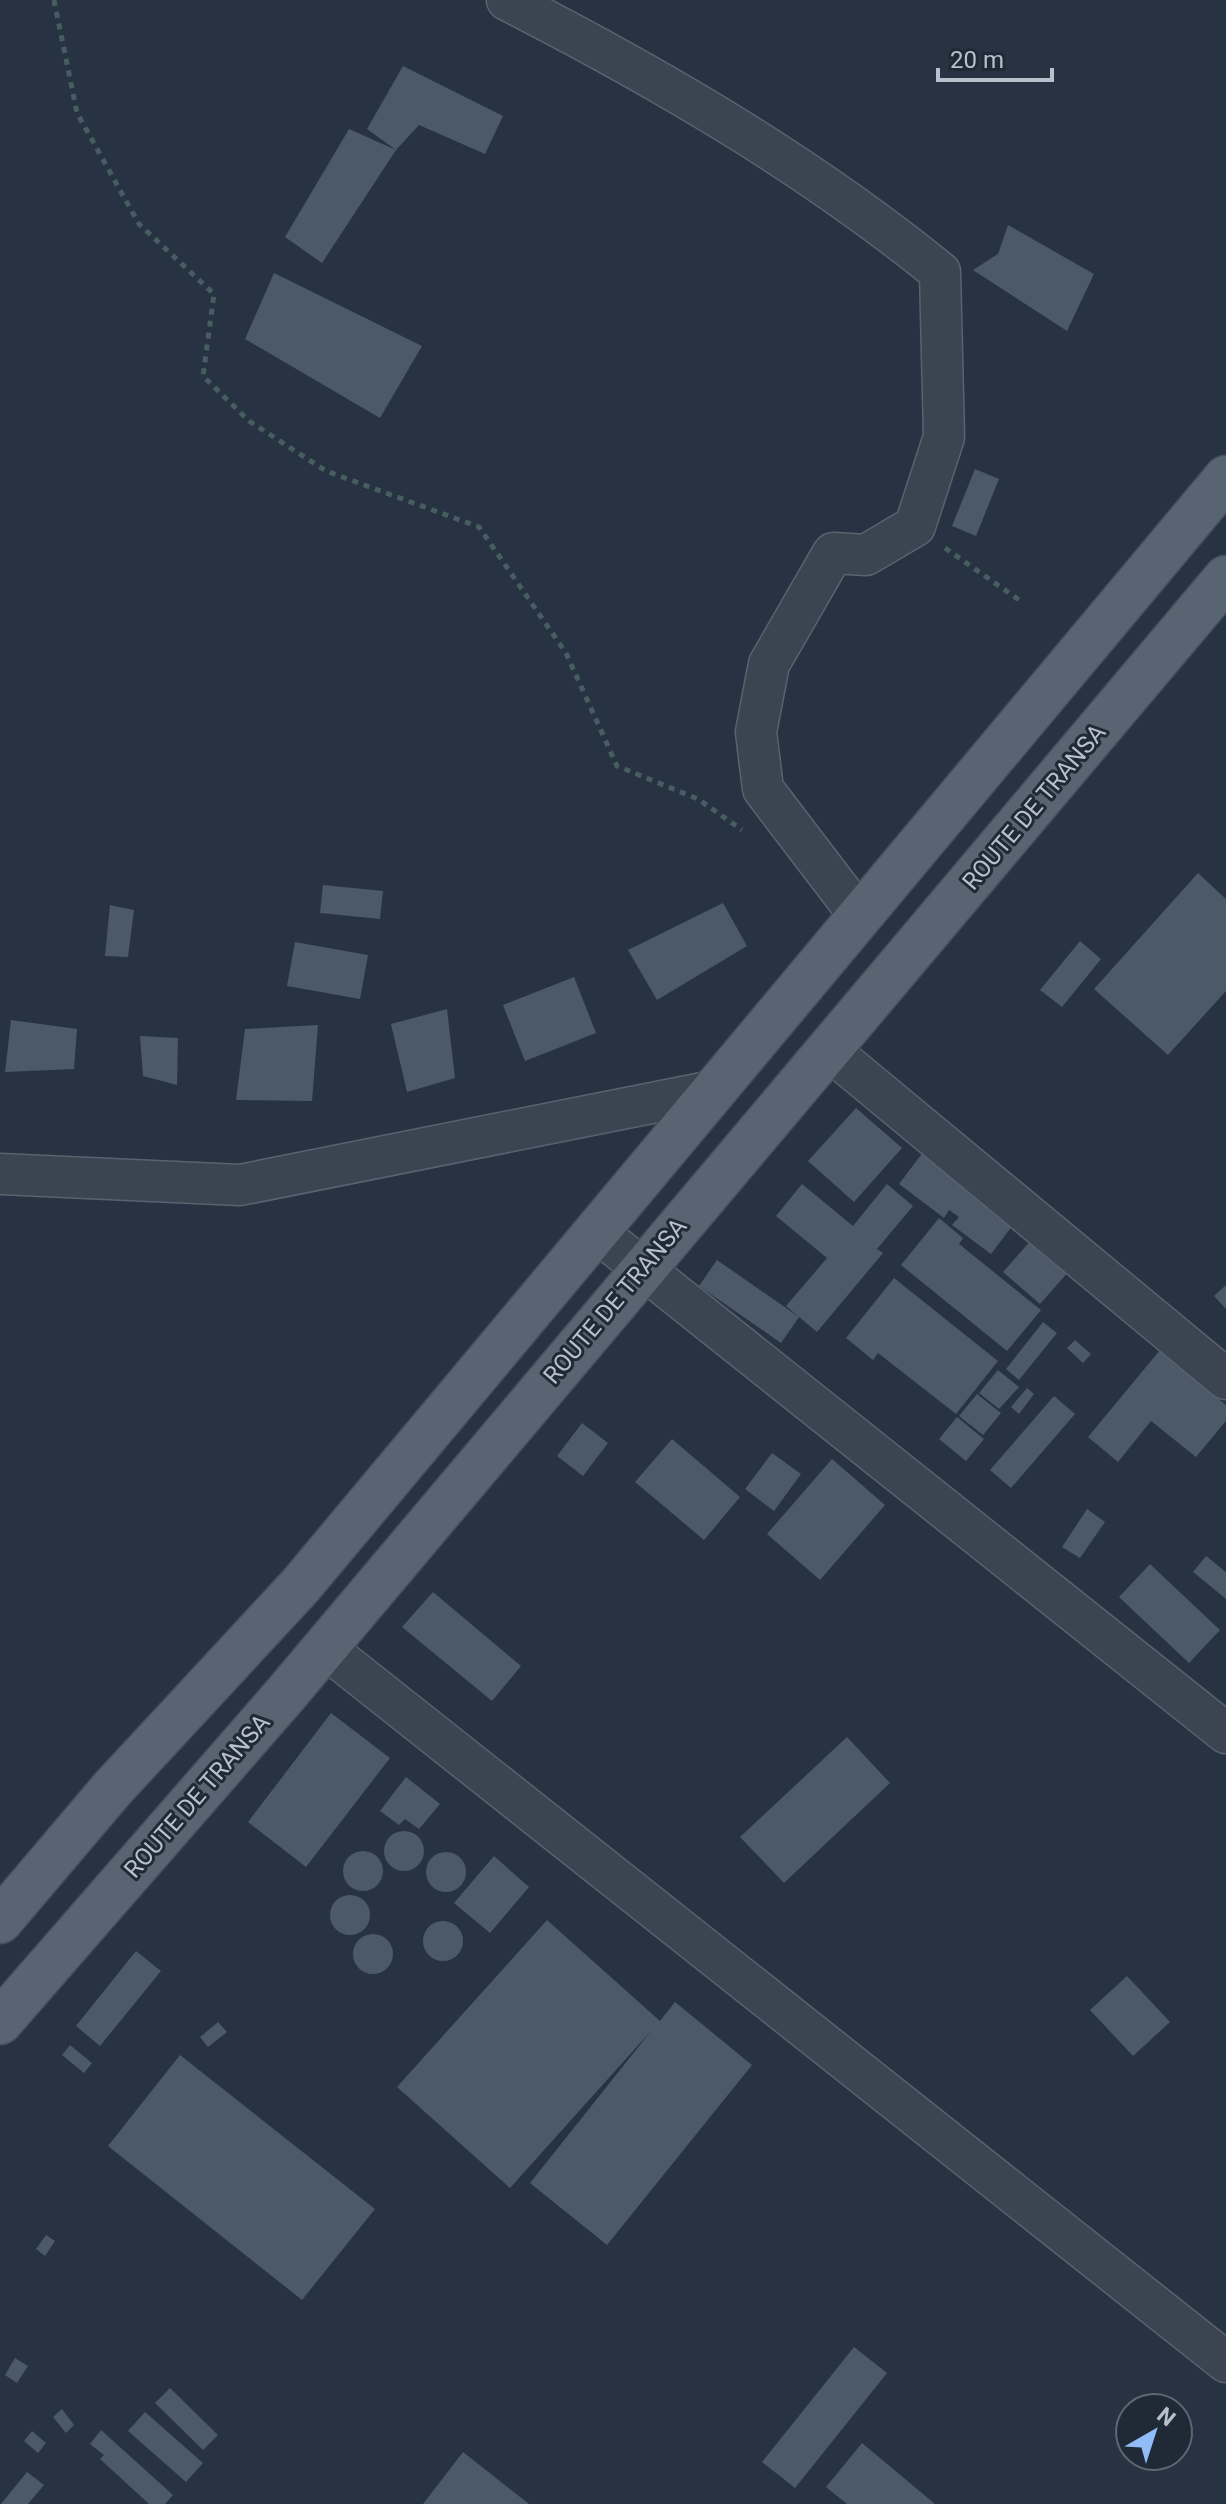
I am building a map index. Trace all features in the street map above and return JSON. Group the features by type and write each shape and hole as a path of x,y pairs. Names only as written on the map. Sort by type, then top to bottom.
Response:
{"main road":[{"path":"0,1921 112,1789 301,1585 1226,478"},
{"name":"ROUTE DE TRANSA","path":"0,2022 325,1648 1226,578"}],"street":[{"path":"507,0 627,61 864,211 940,272 944,437 915,526 866,555 833,553 769,664 756,732 763,789 859,915"},
{"path":"829,1050 1226,1379"},
{"path":"0,1174 240,1185 712,1091"},
{"path":"597,1232 1226,1733"},
{"path":"325,1648 1226,2362"}],"path":[{"path":"54,0 77,113 139,224 214,294 203,376 249,421 326,471 479,527 566,653 617,766 698,799 748,834"},
{"path":"915,526 1022,602"}],"building":[{"path":"403,66 503,116 485,154 419,125 396,150 367,129"},
{"path":"349,129 396,150 322,263 285,237"},
{"path":"1008,225 1094,274 1067,331 973,270 998,254"},
{"path":"274,273 422,346 380,418 245,339"},
{"path":"975,469 999,479 976,536 952,526"},
{"path":"1198,873 1226,899 1226,991 1168,1055 1094,989"},
{"path":"323,885 383,891 380,919 320,913"},
{"path":"723,903 747,946 657,1000 628,950"},
{"path":"110,905 134,910 128,957 105,956"},
{"path":"1080,941 1101,959 1062,1007 1040,990"},
{"path":"295,942 368,955 360,999 287,986"},
{"path":"574,977 596,1033 525,1061 503,1005"},
{"path":"447,1009 455,1078 407,1092 391,1024"},
{"path":"11,1020 77,1029 74,1069 5,1072"},
{"path":"318,1025 312,1101 236,1100 245,1029"},
{"path":"140,1036 178,1038 177,1085 143,1076"},
{"path":"856,1108 902,1148 854,1202 808,1161"},
{"path":"924,1151 1016,1221 991,1254 952,1225 959,1217 949,1210 944,1218 899,1184"},
{"path":"802,1184 853,1226 887,1184 913,1206 877,1249 883,1253 817,1332 786,1306 827,1258 776,1216"},
{"path":"939,1218 963,1238 959,1244 1041,1310 1007,1351 901,1265"},
{"path":"1033,1238 1070,1270 1040,1304 1003,1272"},
{"path":"717,1260 799,1317 781,1343 699,1286"},
{"path":"894,1278 998,1361 956,1414 878,1353 873,1360 846,1338"},
{"path":"1226,1285 1226,1309 1214,1296"},
{"path":"1043,1322 1057,1333 1019,1380 1006,1369"},
{"path":"1075,1340 1091,1354 1083,1363 1067,1348"},
{"path":"1160,1350 1226,1405 1226,1421 1196,1457 1151,1421 1118,1462 1088,1437"},
{"path":"998,1370 1019,1387 999,1409 979,1393"},
{"path":"1027,1388 1034,1394 1019,1414 1011,1407"},
{"path":"977,1394 1001,1413 983,1435 959,1416"},
{"path":"1054,1396 1075,1414 1011,1488 990,1470"},
{"path":"957,1417 984,1439 966,1461 939,1439"},
{"path":"582,1423 608,1443 583,1476 557,1456"},
{"path":"672,1439 740,1497 704,1540 635,1482"},
{"path":"772,1453 801,1474 774,1511 745,1489"},
{"path":"832,1459 885,1505 820,1580 767,1534"},
{"path":"1087,1509 1105,1522 1080,1558 1062,1547"},
{"path":"1206,1556 1226,1572 1226,1599 1193,1572"},
{"path":"1150,1564 1220,1630 1189,1663 1119,1597"},
{"path":"433,1592 521,1666 492,1701 402,1627"},
{"path":"331,1713 390,1758 306,1867 248,1822"},
{"path":"847,1737 890,1783 784,1883 740,1837"},
{"path":"406,1777 440,1804 419,1829 405,1819 399,1825 380,1811"},
{"path":"404,1831 418,1837 424,1851 418,1865 404,1871 390,1865 384,1851 390,1837"},
{"path":"363,1851 377,1857 383,1871 377,1885 363,1891 349,1885 343,1871 349,1857"},
{"path":"446,1852 460,1858 466,1872 460,1886 446,1892 432,1886 426,1872 432,1858"},
{"path":"494,1856 529,1887 490,1933 454,1903"},
{"path":"350,1895 364,1901 370,1915 364,1929 350,1935 336,1929 330,1915 336,1901"},
{"path":"547,1920 660,2021 675,2002 752,2065 607,2245 530,2183 651,2031 510,2188 397,2087"},
{"path":"443,1921 457,1927 463,1941 457,1955 443,1961 429,1955 423,1941 429,1927"},
{"path":"373,1934 387,1940 393,1954 387,1968 373,1974 359,1968 353,1954 359,1940"},
{"path":"136,1951 161,1971 100,2046 76,2026"},
{"path":"1127,1976 1170,2022 1133,2056 1090,2010"},
{"path":"218,2022 227,2032 208,2047 200,2037"},
{"path":"70,2045 92,2063 84,2073 62,2055"},
{"path":"180,2055 375,2209 302,2300 108,2146"},
{"path":"46,2235 55,2241 45,2256 36,2249"},
{"path":"854,2347 887,2373 795,2488 762,2462"},
{"path":"15,2358 28,2366 17,2383 5,2375"},
{"path":"170,2388 218,2435 203,2450 155,2403"},
{"path":"62,2409 74,2425 66,2433 53,2417"},
{"path":"145,2412 203,2463 186,2482 128,2431"},
{"path":"101,2430 173,2495 165,2504 149,2504 100,2459 104,2455 90,2444"},
{"path":"32,2431 46,2443 38,2453 24,2441"},
{"path":"862,2443 935,2504 847,2504 826,2487"},
{"path":"463,2452 529,2504 423,2504"},
{"path":"27,2472 44,2485 28,2504 1,2504"}]}
